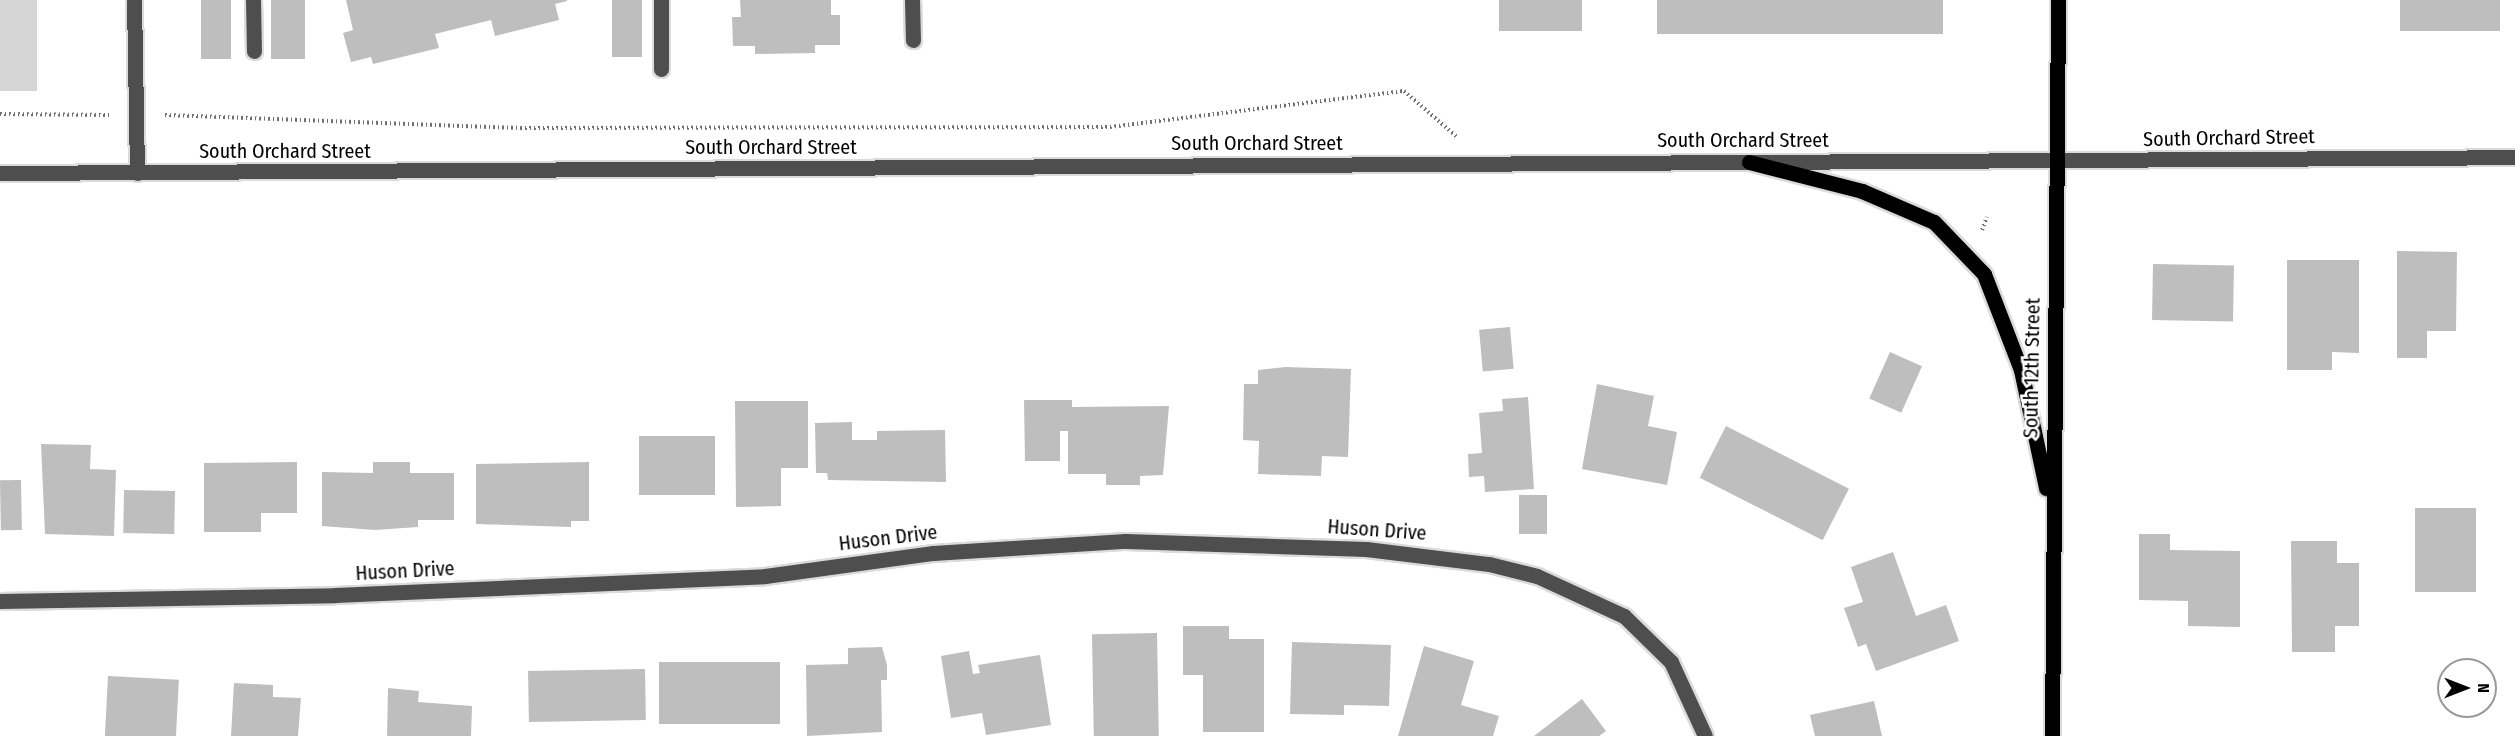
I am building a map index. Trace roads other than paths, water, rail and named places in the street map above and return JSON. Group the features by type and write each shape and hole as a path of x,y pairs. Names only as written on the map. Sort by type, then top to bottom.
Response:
{"main road":[{"name":"South 12th Street","path":"2052,736 2051,515 2058,0"},
{"path":"1749,162 1862,191 1934,222 1984,274 2021,370 2051,515"}],"street":[{"path":"134,0 137,173"},
{"path":"253,0 254,51"},
{"path":"661,0 661,69"},
{"path":"912,0 913,40"},
{"name":"South Orchard Street","path":"0,173 1486,162 2056,162 2515,158"},
{"name":"Huson Drive","path":"0,601 335,595 765,576 933,553 1126,541 1366,549 1467,560 1537,576 1624,616 1671,662 1705,736"}]}
